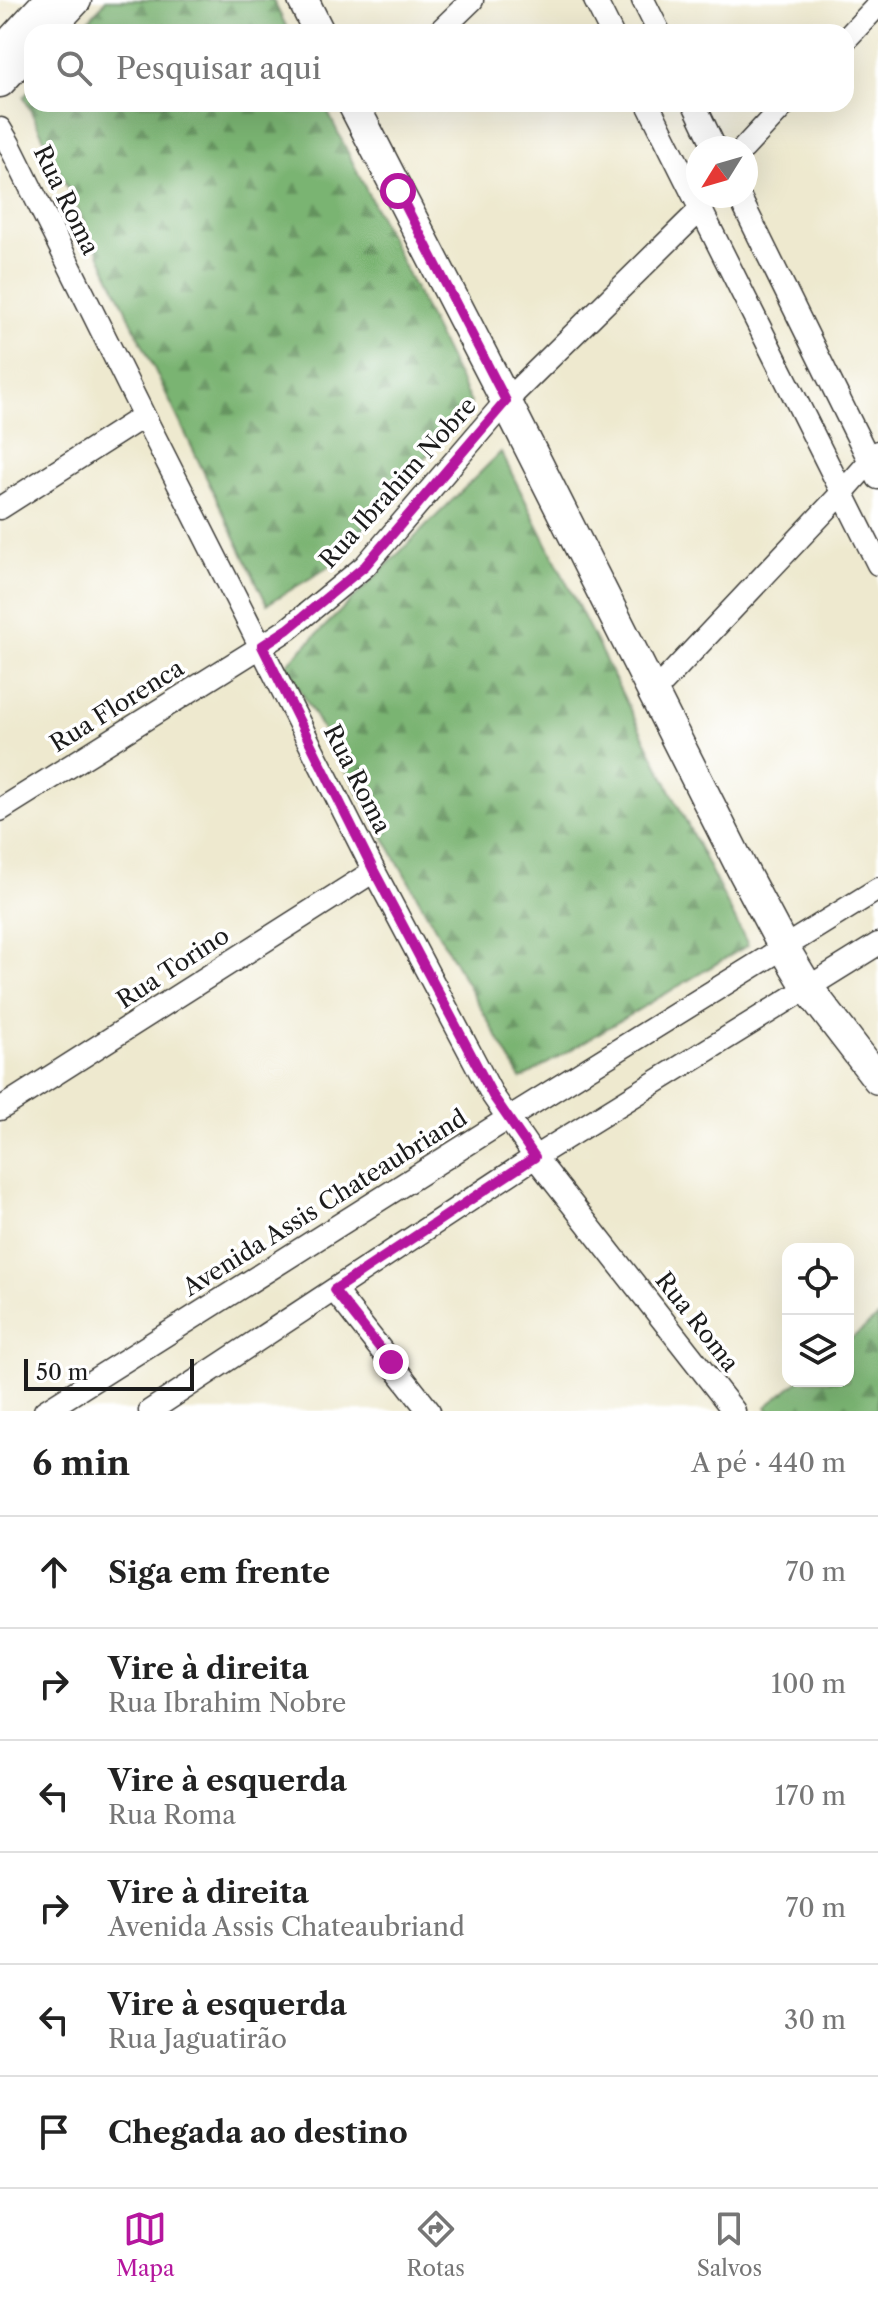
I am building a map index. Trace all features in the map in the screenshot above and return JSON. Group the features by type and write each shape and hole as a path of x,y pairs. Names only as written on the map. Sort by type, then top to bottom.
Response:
{"main road":[{"path":"27,24 49,0"},
{"path":"54,24 76,0"},
{"path":"303,0 315,24"},
{"path":"0,53 24,27"},
{"path":"0,82 24,56"},
{"path":"361,112 784,948 808,988 878,1079"}],"street":[{"path":"447,24 472,0"},
{"path":"595,0 607,24"},
{"path":"643,0 655,24"},
{"path":"854,30 878,5"},
{"path":"652,112 878,564"},
{"path":"698,112 709,136"},
{"path":"755,136 778,112"},
{"name":"Rua Roma","path":"0,129 374,871 493,1096 535,1157 733,1411"},
{"path":"653,693 841,494 875,464 745,208"},
{"name":"Rua Ibrahim Nobre","path":"262,646 288,629 365,566 506,401 701,209"},
{"path":"0,508 144,416"},
{"name":"Rua Florenca","path":"0,810 262,646"},
{"name":"Rua Torino","path":"0,1109 374,871"},
{"name":"Avenida Assis Chateaubriand","path":"45,1411 878,889"},
{"path":"150,1411 535,1157 878,944"},
{"path":"334,1290 429,1411"}],"green space":[{"path":"106,0 273,0 285,24 86,24"},
{"path":"31,112 328,112 471,403 337,562 267,604"},
{"path":"501,452 748,945 521,1079 286,665"},
{"path":"878,1317 878,1411 769,1411 766,1407 791,1387 854,1387 854,1336"}],"route":[{"path":"391,1362 334,1290 535,1157 493,1096 374,871 262,646 288,629 365,566 506,401 398,191"}]}
